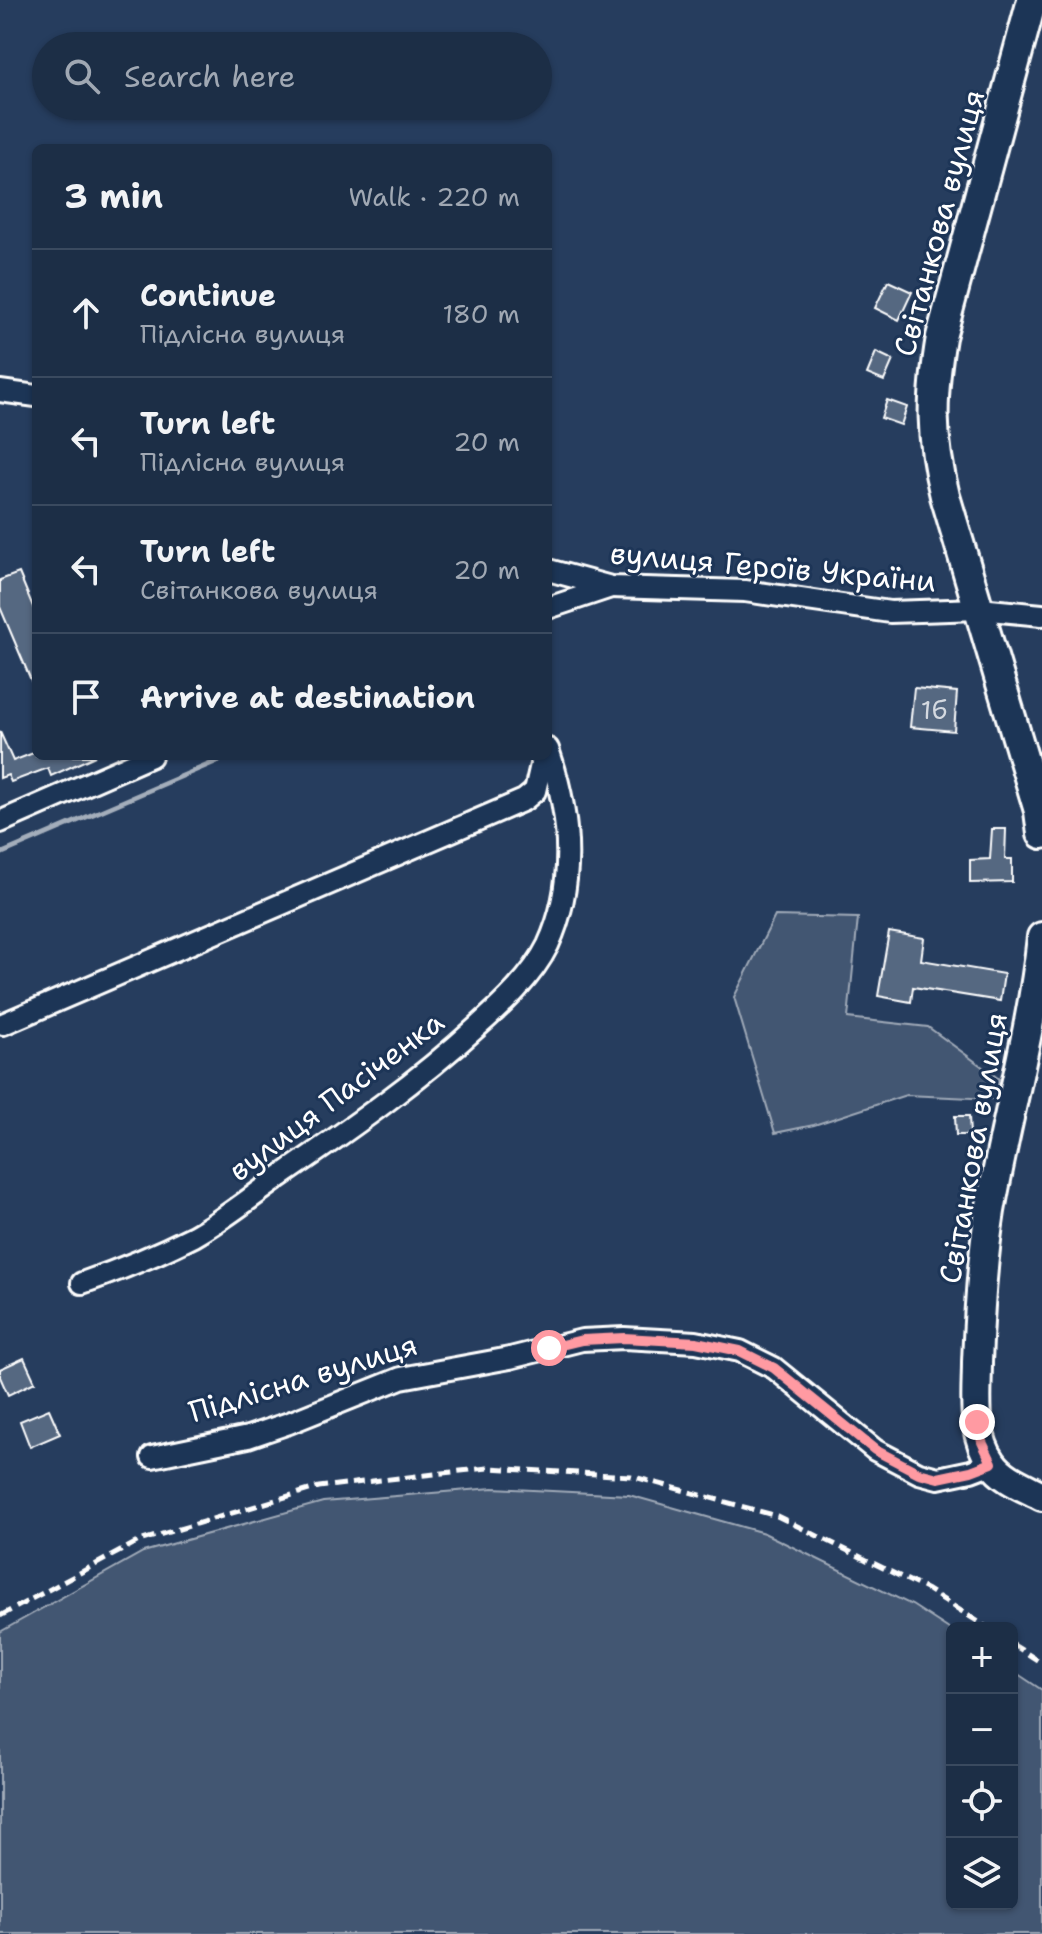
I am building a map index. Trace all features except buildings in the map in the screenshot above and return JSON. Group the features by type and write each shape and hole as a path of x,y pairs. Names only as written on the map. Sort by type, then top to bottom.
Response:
{"main road":[{"name":"Світанкова вулиця","path":"1032,0 941,337 933,384 932,423 936,458 1039,811 1042,834"},
{"name":"Світанкова вулиця","path":"992,1463 977,1422 982,1294 990,1214 1037,982 1042,937"},
{"path":"992,1463 1014,1482 1042,1496"}],"street":[{"path":"0,391 32,395"},
{"name":"вулиця Героїв України","path":"552,571 611,587 745,591 890,612 979,609 1042,615"},
{"path":"552,607 611,587"},
{"path":"0,822 136,760"},
{"path":"3,1024 524,800 535,791 542,760"},
{"name":"вулиця Пасіченка","path":"82,1283 196,1235 431,1070 513,995 547,946 560,908 568,867 563,808 551,760"},
{"name":"Підлісна вулиця","path":"152,1457 262,1432 401,1378 510,1358 582,1340 624,1338 696,1342 740,1351 774,1368 875,1450 919,1473 938,1478 992,1463"}],"shaded area":[{"path":"775,916 858,918 848,1018 928,1027 999,1079 994,1099 906,1095 814,1125 775,1133 734,997"},
{"path":"493,1488 629,1495 764,1533 912,1605 946,1627 946,1910 1018,1910 1018,1674 1042,1690 1042,1934 0,1934 0,1632 143,1552 323,1502"}],"waterway":[{"path":"0,854 220,760"}],"railway":[{"path":"0,1616 139,1541 319,1487 488,1468 631,1476 777,1516 928,1590 979,1622"},
{"path":"1018,1648 1042,1663"}],"route":[{"path":"549,1348 582,1340 624,1338 696,1342 740,1351 774,1368 875,1450 919,1473 938,1478 958,1475 992,1463 977,1422"}]}
